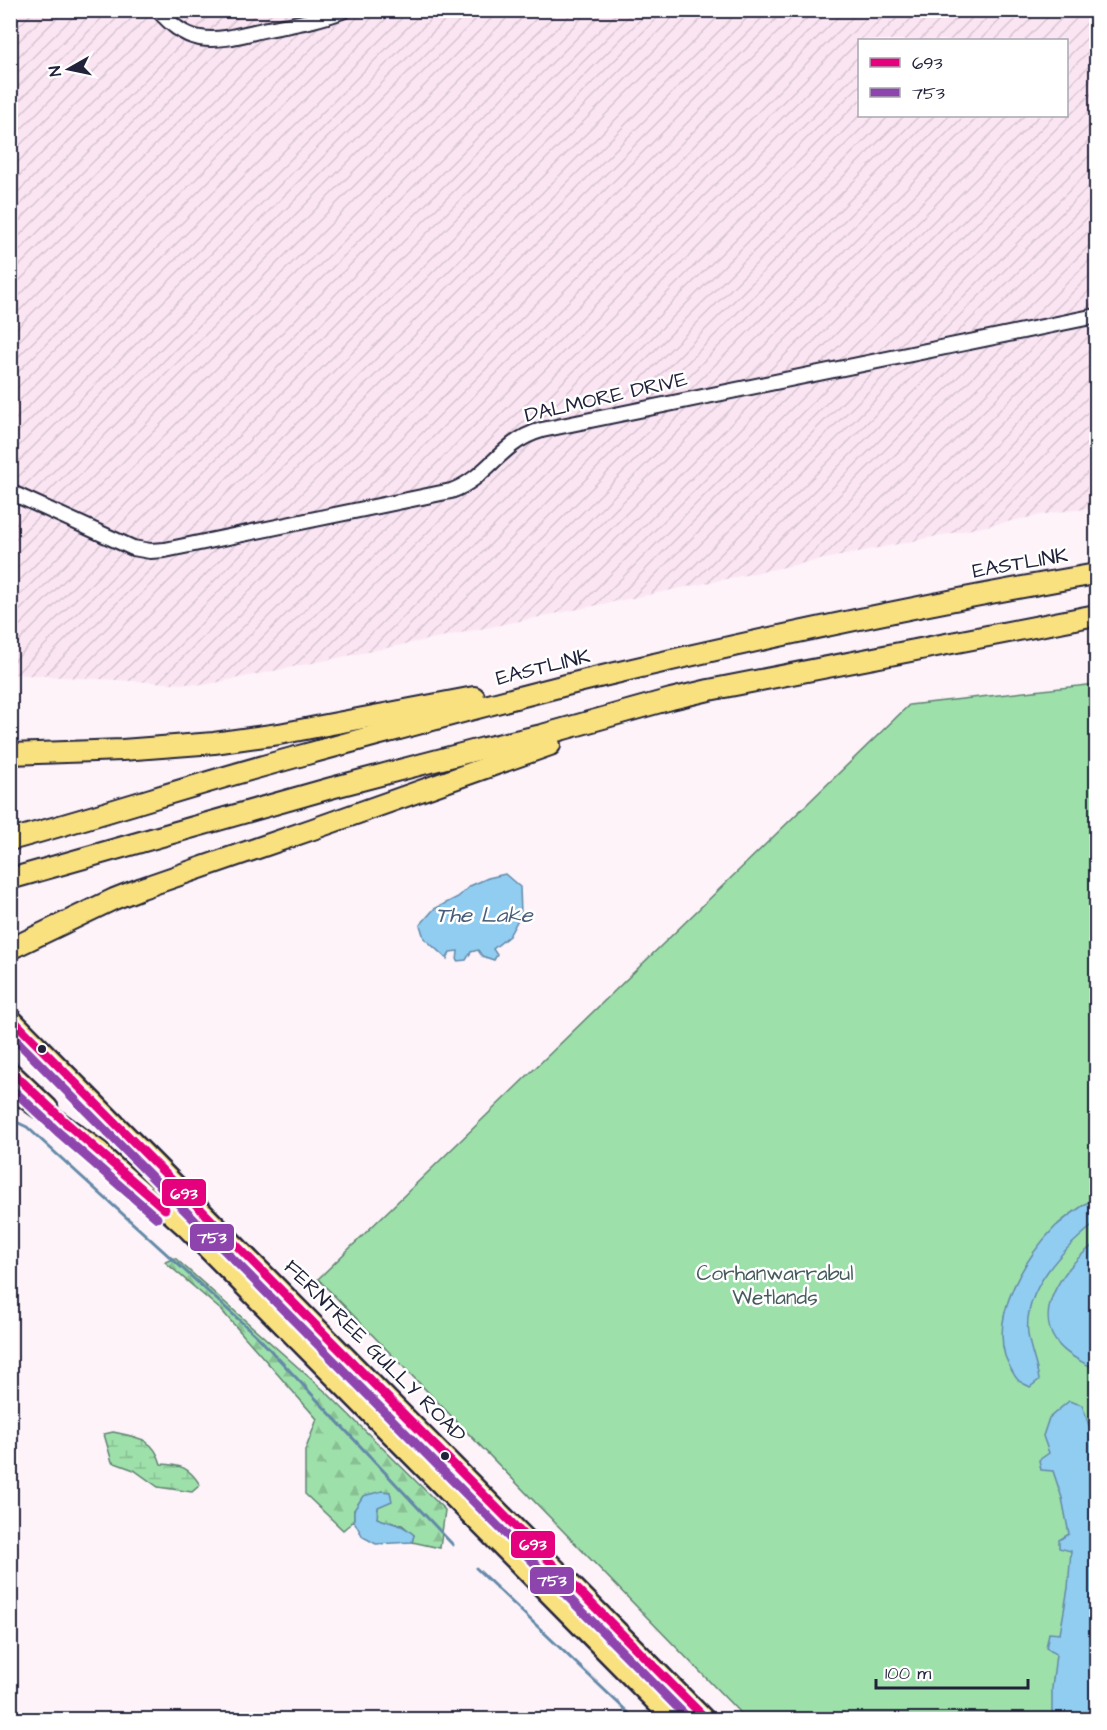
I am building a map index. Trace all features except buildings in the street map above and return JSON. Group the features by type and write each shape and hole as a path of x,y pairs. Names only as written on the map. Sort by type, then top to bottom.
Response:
{"highway":[{"name":"EASTLINK","path":"10,840 304,754 636,668 1007,589 1096,574"},
{"path":"10,879 331,788 542,735 671,699 1096,615"},
{"path":"10,754 180,746 279,734 856,620"},
{"path":"10,949 114,899 709,690"},
{"path":"10,965 21,952 82,914"},
{"path":"10,1087 100,1152"}],"main road":[{"name":"FERNTREE GULLY ROAD","path":"10,1016 707,1719"},
{"path":"10,1070 187,1230 672,1719"},
{"path":"487,1532 505,1514"}],"street":[{"path":"158,10 184,33 209,39 310,20 345,10"},
{"name":"DALMORE DRIVE","path":"10,492 133,548 150,552 165,550 451,491 475,479 518,440 542,430 1096,316"}],"shaded area":[{"path":"10,11 1096,11 1096,508 1056,512 204,685 11,674"}],"green space":[{"name":"Corhanwarrabul Wetlands","path":"1096,684 1096,1719 746,1719 318,1279 909,705"},
{"path":"175,1258 327,1393 445,1510 440,1548 412,1542 414,1535 402,1525 377,1519 378,1507 354,1510 354,1521 343,1530 305,1494 305,1451 317,1419 222,1311 165,1262"},
{"path":"113,1432 143,1440 154,1449 161,1464 184,1468 200,1485 192,1492 158,1487 134,1470 112,1462 104,1434"}],"water":[{"name":"The Lake","path":"505,874 520,887 521,914 509,936 493,949 497,955 494,960 482,956 478,950 471,952 466,960 457,961 458,951 450,952 447,959 424,938 420,925 434,909 458,897 470,886"},
{"path":"1096,1197 1096,1223 1071,1245 1048,1271 1032,1301 1028,1317 1028,1334 1039,1380 1030,1387 1016,1378 1005,1356 1002,1339 1007,1304 1023,1270 1044,1240 1064,1219"},
{"path":"1096,1243 1096,1368 1072,1356 1057,1343 1050,1328 1048,1313 1052,1297 1060,1281 1070,1267"},
{"path":"1069,1401 1082,1405 1096,1446 1096,1719 1052,1719 1052,1688 1056,1654 1046,1648 1049,1633 1060,1634 1068,1588 1071,1551 1059,1548 1059,1540 1069,1534 1062,1498 1053,1471 1041,1470 1039,1460 1049,1453 1043,1436 1049,1418"},
{"path":"382,1491 390,1492 392,1501 378,1507 377,1518 410,1531 414,1535 412,1542 376,1544 363,1537 354,1521 354,1510 363,1496"}],"waterway":[{"path":"10,1119 27,1127 259,1338 453,1545"},
{"path":"476,1568 636,1720"}],"transit line":[{"name":"693","path":"10,1017 707,1720"},
{"name":"753","path":"10,1034 690,1720"},
{"name":"693","path":"10,1070 65,1122 165,1209"},
{"name":"753","path":"10,1087 157,1218"}]}
